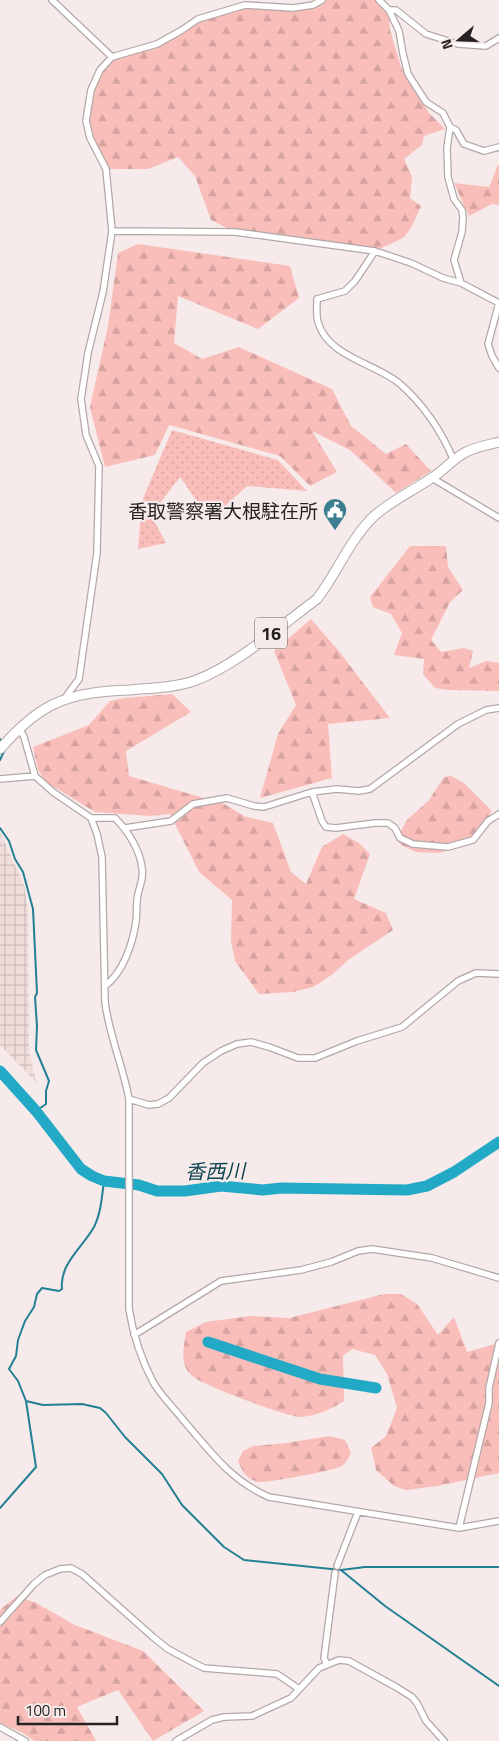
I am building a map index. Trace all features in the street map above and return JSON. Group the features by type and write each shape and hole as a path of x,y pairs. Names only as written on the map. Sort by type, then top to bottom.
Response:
{"main road":[{"name":"16","path":"0,750 20,729 52,705 65,700 99,691 161,688 191,682 214,673 317,599 327,586 352,543 372,518 387,506 432,478 465,452 480,446 499,442"}],"street":[{"path":"52,0 112,57"},
{"path":"65,700 79,679 96,553 100,466 86,435 81,399 88,353 103,292 112,232 106,169 90,138 86,121 91,90 100,70 112,57 157,44 198,19 246,5 294,8 313,5 322,0"},
{"path":"379,0 389,10 399,31 408,74 426,102 443,113 450,127 447,148 448,177 454,199 462,210 463,217 462,232 454,260 461,283"},
{"path":"389,10 396,10 426,34 458,44 486,46 499,38"},
{"path":"450,127 456,130 464,144 484,151 499,147"},
{"path":"112,232 235,232 375,251 411,263 443,278 461,283 499,303 488,344 499,368"},
{"path":"375,251 346,291 317,299 318,321 325,338 352,358 380,371 398,383 417,402 446,441 454,461"},
{"path":"432,478 499,518"},
{"path":"124,828 171,821 192,804 227,798 264,807 312,792 337,789 359,791 370,789 458,724 486,710 499,708"},
{"path":"20,729 35,776 52,792 91,818 115,818 124,828 137,850 143,880 138,894 136,923 130,944 113,980 104,986"},
{"path":"0,779 35,776"},
{"path":"312,792 326,827 336,828 388,823 395,828 400,838 413,844 431,847 448,847 473,840 488,821 499,814"},
{"path":"91,818 102,857 104,986 107,1016 125,1077 129,1099 129,1309 134,1334 154,1384 227,1470 248,1487 269,1497 458,1528 499,1521"},
{"path":"129,1099 149,1105 158,1104 169,1098 203,1063 220,1050 237,1044 251,1042 269,1046 298,1058 315,1058 358,1041 402,1027 458,981 476,973 499,974"},
{"path":"134,1334 221,1281 301,1270 332,1262 358,1251 372,1249 432,1258 499,1278"},
{"path":"458,1528 489,1403 489,1388 499,1342"},
{"path":"337,1566 358,1512"},
{"path":"0,1622 34,1584 45,1575 60,1569 70,1568 82,1574 158,1642 192,1662 204,1668 277,1674 299,1689"},
{"path":"327,1665 324,1658 335,1573"},
{"path":"176,1741 218,1718 247,1717 291,1698 319,1668 339,1660 349,1661 412,1697 426,1721 444,1741"},
{"path":"0,1727 25,1741"}],"shaded area":[{"path":"0,832 24,885 28,910 29,1051 36,1082 0,1045"}],"green space":[{"path":"322,0 379,0 389,10 390,30 401,67 429,113 445,129 424,136 422,145 404,159 412,177 410,198 421,206 412,227 404,237 375,251 235,232 211,220 195,176 178,157 148,169 106,169 90,138 88,105 100,70 112,57 157,44 198,19 245,5 293,8"},
{"path":"498,165 499,205 492,204 469,216 454,183 489,187"},
{"path":"138,244 290,266 299,298 258,329 178,296 174,343 202,359 239,347 332,389 351,426 386,454 406,444 431,471 396,493 350,450 312,431 337,472 310,486 280,456 169,425 155,455 105,467 90,407 108,326 118,253"},
{"path":"172,430 278,460 307,491 247,486 210,520 180,477 151,515 166,543 138,549 142,501"},
{"path":"410,546 446,546 448,567 463,590 450,602 431,640 441,652 464,648 473,651 469,668 487,661 499,663 499,691 435,688 423,674 424,659 394,655 402,633 391,614 373,607 370,597"},
{"path":"311,619 338,650 390,718 328,724 332,778 260,798 278,734 296,705 274,651"},
{"path":"172,694 191,712 126,751 129,776 224,804 246,817 273,823 291,872 306,884 322,847 343,834 359,843 370,854 354,899 386,913 393,930 348,960 333,974 313,987 293,992 259,994 235,961 231,941 232,900 199,872 170,814 150,816 95,812 46,782 38,770 33,747 89,725 110,701"},
{"path":"451,776 464,783 491,810 488,825 466,846 439,853 416,852 403,846 396,840 407,820 429,800 444,777"},
{"path":"384,1294 401,1294 417,1304 438,1335 454,1317 467,1352 499,1343 499,1473 437,1486 406,1490 394,1486 376,1470 371,1448 386,1436 397,1408 387,1374 375,1355 352,1349 343,1356 344,1401 324,1412 301,1417 263,1407 210,1386 191,1375 185,1365 183,1355 186,1332 206,1322 251,1316 289,1318"},
{"path":"330,1436 345,1440 351,1453 345,1463 337,1468 259,1482 251,1479 246,1474 238,1461 243,1451 253,1446"},
{"path":"17,1596 36,1603 75,1625 143,1651 204,1711 153,1741 118,1690 77,1707 96,1741 34,1741 23,1733 0,1723 0,1610"}],"waterway":[{"path":"0,760 5,749"},
{"path":"0,828 9,841 15,859 23,872 33,909 37,993 35,997 36,1050 49,1081 46,1091 46,1104 36,1111"},
{"name":"香西川","path":"0,1071 36,1111 81,1169 104,1181 139,1185 157,1191 185,1191 221,1186 263,1190 281,1188 407,1190 427,1186 454,1172 499,1142"},
{"path":"0,1508 36,1467 26,1401 18,1381 9,1369 16,1356 18,1340 25,1321 34,1307 37,1294 42,1288 59,1291 62,1289 62,1280 68,1264 96,1222 104,1181"},
{"path":"208,1342 320,1379 376,1388"},
{"path":"26,1401 43,1405 82,1404 100,1408 125,1437 162,1474 182,1505 224,1547 244,1560 341,1570 365,1567 499,1567"},
{"path":"341,1570 385,1606 499,1686"}],"place":[{"name":"香取警察署大根駐在所","path":"335,531"}]}
